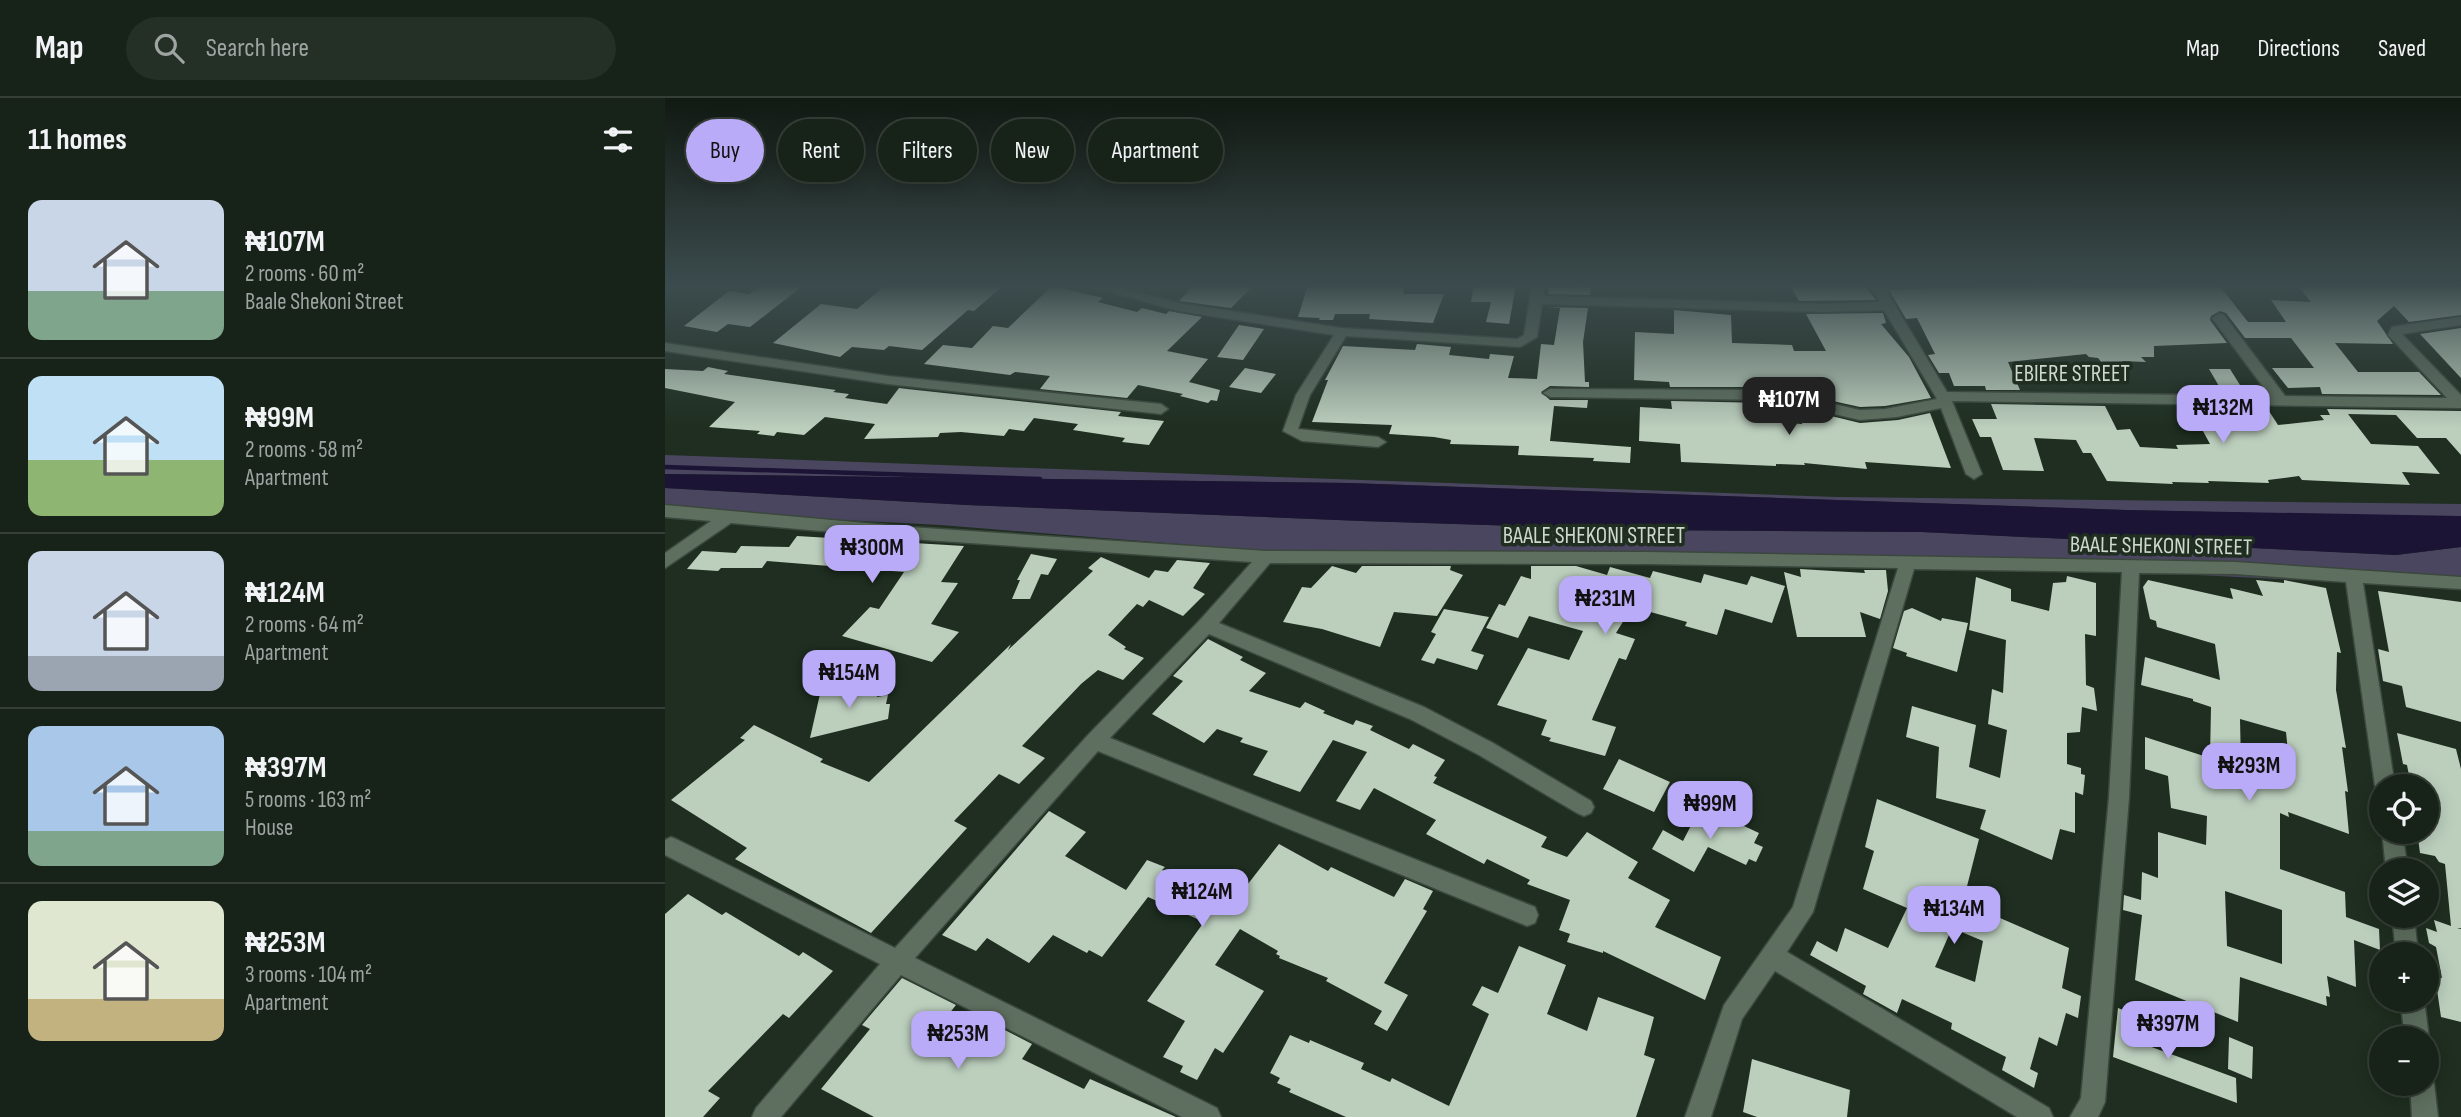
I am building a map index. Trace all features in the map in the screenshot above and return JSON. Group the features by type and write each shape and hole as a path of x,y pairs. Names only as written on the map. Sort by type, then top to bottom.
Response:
{"street":[{"path":"1342,333 1303,395 1290,431 1302,436 1378,442"},
{"path":"1353,333 1526,341 1531,333"},
{"path":"1903,333 1944,399 1975,474"},
{"path":"2230,333 2280,399"},
{"path":"2396,333 2395,335 2460,403"},
{"path":"665,348 888,380 1161,409"},
{"name":"EBIERE STREET","path":"1550,393 1773,395 1796,397 1821,409 1850,415 1877,415 1944,399 2280,399 2460,403"},
{"name":"BAALE SHEKONI STREET","path":"665,512 950,536 1266,557 1907,562 2235,568 2461,583"},
{"path":"665,562 728,517"},
{"path":"768,1116 897,962 1095,741 1206,625 1266,557"},
{"path":"1698,1117 1732,1013 1802,912 1907,562"},
{"path":"2083,1117 2093,1102 2097,1061 2119,797 2131,568"},
{"path":"2353,574 2383,774"},
{"path":"1206,625 1417,713 1486,748 1584,807"},
{"path":"1095,741 1527,915"},
{"path":"671,847 1208,1117"},
{"path":"1772,956 2040,1117"},
{"path":"2423,1096 2425,1117"}],"shaded area":[{"path":"665,455 1837,497 2461,504 2461,518 2126,510 1349,483 665,474"},
{"path":"665,474 1349,483 2126,510 2461,516 2461,547 2396,555 1922,532 1641,530 967,505 665,488"},
{"path":"665,488 967,505 1362,521 1641,530 1922,532 2396,555 2461,547 2461,588 1915,561 1266,551 941,525 665,511"}],"building":[{"path":"786,333 942,333 922,350 889,346 884,350 852,347 840,357 773,343"},
{"path":"987,333 1186,333 1167,351 1208,359 1189,382 1220,390 1217,401 1211,400 1208,403 1180,396 1183,394 1138,385 1127,398 1040,389 1050,376 1015,372 1010,375 924,364 943,345 972,348"},
{"path":"1234,333 1262,333 1243,360 1217,357"},
{"path":"1556,333 1584,333 1585,382 1589,382 1589,387 1550,386 1541,392 1550,400 1588,400 1587,408 1554,406 1550,441 1631,447 1630,463 1593,461 1594,458 1518,455 1519,446 1450,444 1451,440 1434,437 1389,434 1392,425 1312,422 1328,380 1325,380 1343,346 1415,350 1417,344 1451,347 1449,355 1489,359 1490,354 1514,356 1508,378 1537,379 1541,344 1554,345"},
{"path":"1635,333 1732,333 1732,343 1792,345 1794,351 1826,351 1816,333 1888,333 1909,357 1931,398 1885,406 1860,407 1819,398 1817,387 1670,387 1669,382 1634,380"},
{"path":"1924,333 2219,333 2227,343 2154,346 2154,357 2141,357 2146,362 2122,361 2125,364 2104,365 2098,358 2086,354 2008,362 2020,390 1954,386 1949,373 1939,373 1928,355 1935,354"},
{"path":"2241,333 2385,333 2393,344 2335,343 2358,372 2419,372 2441,395 2322,394 2320,387 2288,388 2272,368 2314,368 2291,338 2245,338"},
{"path":"2461,333 2461,378 2420,334"},
{"path":"708,367 728,371 724,374 836,390 833,392 849,394 845,398 887,404 899,388 1121,412 1118,416 1164,421 1149,445 1122,442 1125,438 1073,430 1078,424 1034,418 1024,431 1009,429 1004,436 961,432 940,433 938,437 864,439 875,424 825,417 804,435 777,432 774,436 757,434 760,431 709,427 735,402 665,388 665,369 703,371"},
{"path":"1245,368 1276,374 1261,393 1229,387"},
{"path":"2209,369 2230,369 2245,393 2223,393"},
{"path":"1671,401 1767,403 1770,421 1802,424 1801,419 1825,421 1823,414 1860,423 1898,420 1930,413 1951,468 1865,462 1867,469 1804,463 1805,465 1776,466 1681,462 1680,444 1639,441 1640,407 1672,409"},
{"path":"1991,404 2105,406 2117,430 2130,429 2140,447 2178,449 2176,445 2210,444 2190,407 2267,408 2278,425 2324,420 2320,415 2330,415 2327,409 2461,411 2461,455 2446,438 2417,438 2396,415 2348,414 2371,444 2418,446 2440,474 2402,472 2410,485 2302,480 2299,476 2268,480 2269,483 2208,481 2209,483 2172,482 2173,484 2107,481 2091,453 2083,453 2076,440 2034,438 2044,471 2003,470 1991,437 1980,437 1972,419 1997,419"},
{"path":"797,536 964,546 941,582 958,583 931,624 959,632 932,662 842,636 870,607 879,609 904,572 767,561 762,568 721,568 718,571 687,569 702,551 736,553 741,546 789,547"},
{"path":"1031,554 1057,559 1048,575 1041,574 1030,599 1012,599 1020,580 1017,580"},
{"path":"1101,557 1149,578 1155,570 1168,572 1177,560 1210,563 1193,588 1205,594 1183,616 1149,600 1143,607 1137,604 1108,635 1126,647 1124,649 1144,658 1123,680 1098,670 1081,684 1022,746 1045,758 1019,784 999,774 954,821 967,828 871,933 735,859 747,848 671,800 745,740 740,738 754,725 823,759 820,762 869,782 1011,644 1008,650 1093,571 1088,568"},
{"path":"1332,566 1356,573 1362,566 1451,566 1450,570 1463,575 1437,616 1394,612 1380,647 1322,629 1283,622 1302,587 1311,588"},
{"path":"1531,566 1576,566 1607,575 1610,567 1650,578 1653,571 1701,583 1704,574 1747,585 1751,576 1785,586 1772,623 1725,609 1717,635 1685,626 1687,622 1632,607 1616,633 1635,639 1626,660 1619,658 1592,720 1616,727 1605,756 1549,741 1551,738 1541,735 1547,720 1497,705 1528,648 1569,660 1583,631 1529,616 1518,638 1486,628 1499,604 1505,606 1521,576 1531,579"},
{"path":"1800,569 1865,573 1864,570 1886,570 1888,591 1880,619 1860,612 1866,637 1797,637 1784,572 1801,577"},
{"path":"2067,576 2096,583 2096,636 2085,634 2086,685 2094,688 2097,711 2082,707 2080,732 2067,733 2067,764 2081,768 2081,774 2085,775 2083,795 2075,792 2075,833 2060,829 2052,860 1980,829 1986,810 1936,798 1939,747 1906,737 1912,706 1976,725 1969,767 2000,778 2007,730 1988,724 1992,689 2003,693 2006,640 1969,630 1976,577 2011,589 2011,601 2049,611 2053,583 2066,582"},
{"path":"2148,580 2233,599 2230,588 2263,596 2256,580 2284,583 2284,580 2326,588 2341,653 2337,652 2336,690 2346,748 2342,747 2348,792 2345,791 2349,834 2288,812 2289,817 2280,813 2280,869 2345,892 2346,917 2369,925 2369,928 2379,929 2380,942 2369,942 2369,946 2354,940 2356,987 2327,976 2330,997 2326,996 2327,1006 2240,977 2238,1022 2135,980 2142,915 2123,910 2124,895 2141,900 2142,872 2158,878 2158,832 2206,845 2207,816 2171,808 2168,776 2145,769 2145,737 2210,758 2211,707 2193,699 2141,685 2145,657 2220,680 2215,644 2157,627 2156,621 2150,619 2143,587","holes":["2240,719 2286,732 2291,782 2241,765","2225,891 2282,910 2282,964 2227,946"]},
{"path":"2378,591 2461,602 2461,722 2406,707 2402,686 2383,681 2378,649 2389,652"},
{"path":"1912,608 1941,621 1942,618 1968,623 1957,672 1906,656 1907,653 1893,648 1904,611"},
{"path":"1444,609 1489,617 1471,651 1484,655 1477,670 1437,658 1434,664 1421,660 1436,634 1431,632"},
{"path":"1208,639 1243,657 1240,660 1266,673 1249,691 1300,708 1305,702 1325,711 1323,713 1353,725 1356,720 1373,726 1370,730 1409,749 1413,744 1445,760 1434,776 1437,777 1433,783 1547,837 1541,847 1567,857 1587,832 1638,862 1628,878 1670,900 1655,927 1721,957 1705,1000 1603,951 1567,942 1570,934 1559,930 1570,900 1527,884 1530,880 1487,859 1484,864 1426,834 1436,820 1374,788 1360,810 1336,801 1367,752 1333,740 1300,792 1253,775 1268,751 1240,742 1243,738 1217,729 1204,743 1152,714 1183,681 1173,676"},
{"path":"824,650 841,655 823,674 805,669"},
{"path":"880,684 877,697 888,695 888,719 810,738 820,694"},
{"path":"2397,733 2456,749 2461,769 2461,928 2457,928 2461,929 2461,1022 2441,1017 2439,942 2429,942 2426,928 2437,932 2439,922 2451,926 2445,864 2439,862 2439,858 2435,856 2420,853 2419,844 2439,844 2439,774 2409,774 2407,765 2403,764"},
{"path":"1619,759 1670,782 1654,812 1603,789"},
{"path":"1877,799 1979,839 1963,902 2069,948 2062,988 2081,996 2078,1018 2066,1013 2057,1046 2039,1037 2030,1069 2038,1073 2034,1088 2002,1070 2006,1057 1951,1029 1952,1023 1902,999 1897,1013 1863,994 1866,986 1810,955 1817,941 1837,952 1845,928 1888,948 1907,908 1863,889 1874,851 1865,847","holes":["1952,928 1983,941 1975,982 1935,967"]},
{"path":"1701,806 1759,833 1754,843 1763,847 1756,862 1749,859 1746,865 1708,847 1694,872 1652,849 1663,830 1683,841"},
{"path":"1049,811 1086,832 1065,856 1126,890 1147,860 1165,867 1162,870 1234,902 1279,844 1328,871 1331,867 1394,897 1405,879 1433,891 1423,909 1427,911 1384,983 1408,995 1387,1031 1374,1024 1382,1011 1326,981 1328,978 1279,958 1276,954 1278,951 1240,929 1215,965 1264,991 1223,1053 1215,1048 1197,1080 1180,1072 1183,1066 1163,1057 1185,1021 1147,1001 1204,922 1148,897 1102,957 1089,950 1087,953 1053,935 1029,963 987,938 976,951 942,935"},
{"path":"688,894 722,915 726,912 799,956 803,952 833,971 789,1018 783,1014 708,1091 720,1098 703,1117 665,1117 665,914"},
{"path":"1519,946 1566,965 1547,1014 1587,1031 1598,997 1654,1017 1644,1055 1655,1059 1636,1117 1346,1117 1289,1092 1291,1089 1277,1083 1280,1078 1270,1073 1290,1035 1309,1043 1310,1040 1364,1063 1361,1069 1390,1082 1392,1078 1449,1106 1489,1014 1472,1005 1482,986 1498,993"},
{"path":"902,978 956,1005 937,1029 981,1048 997,1026 1032,1044 1022,1059 1084,1089 1090,1079 1176,1117 874,1117 821,1089 870,1029 862,1025"},
{"path":"2118,1008 2140,1017 2138,1042 2236,1078 2237,1103 2113,1057"},
{"path":"2229,1037 2253,1047 2252,1079 2228,1069"},
{"path":"1752,1059 1850,1090 1847,1117 1757,1117 1743,1112"}],"waterway":[{"path":"665,467 1040,479"}]}
